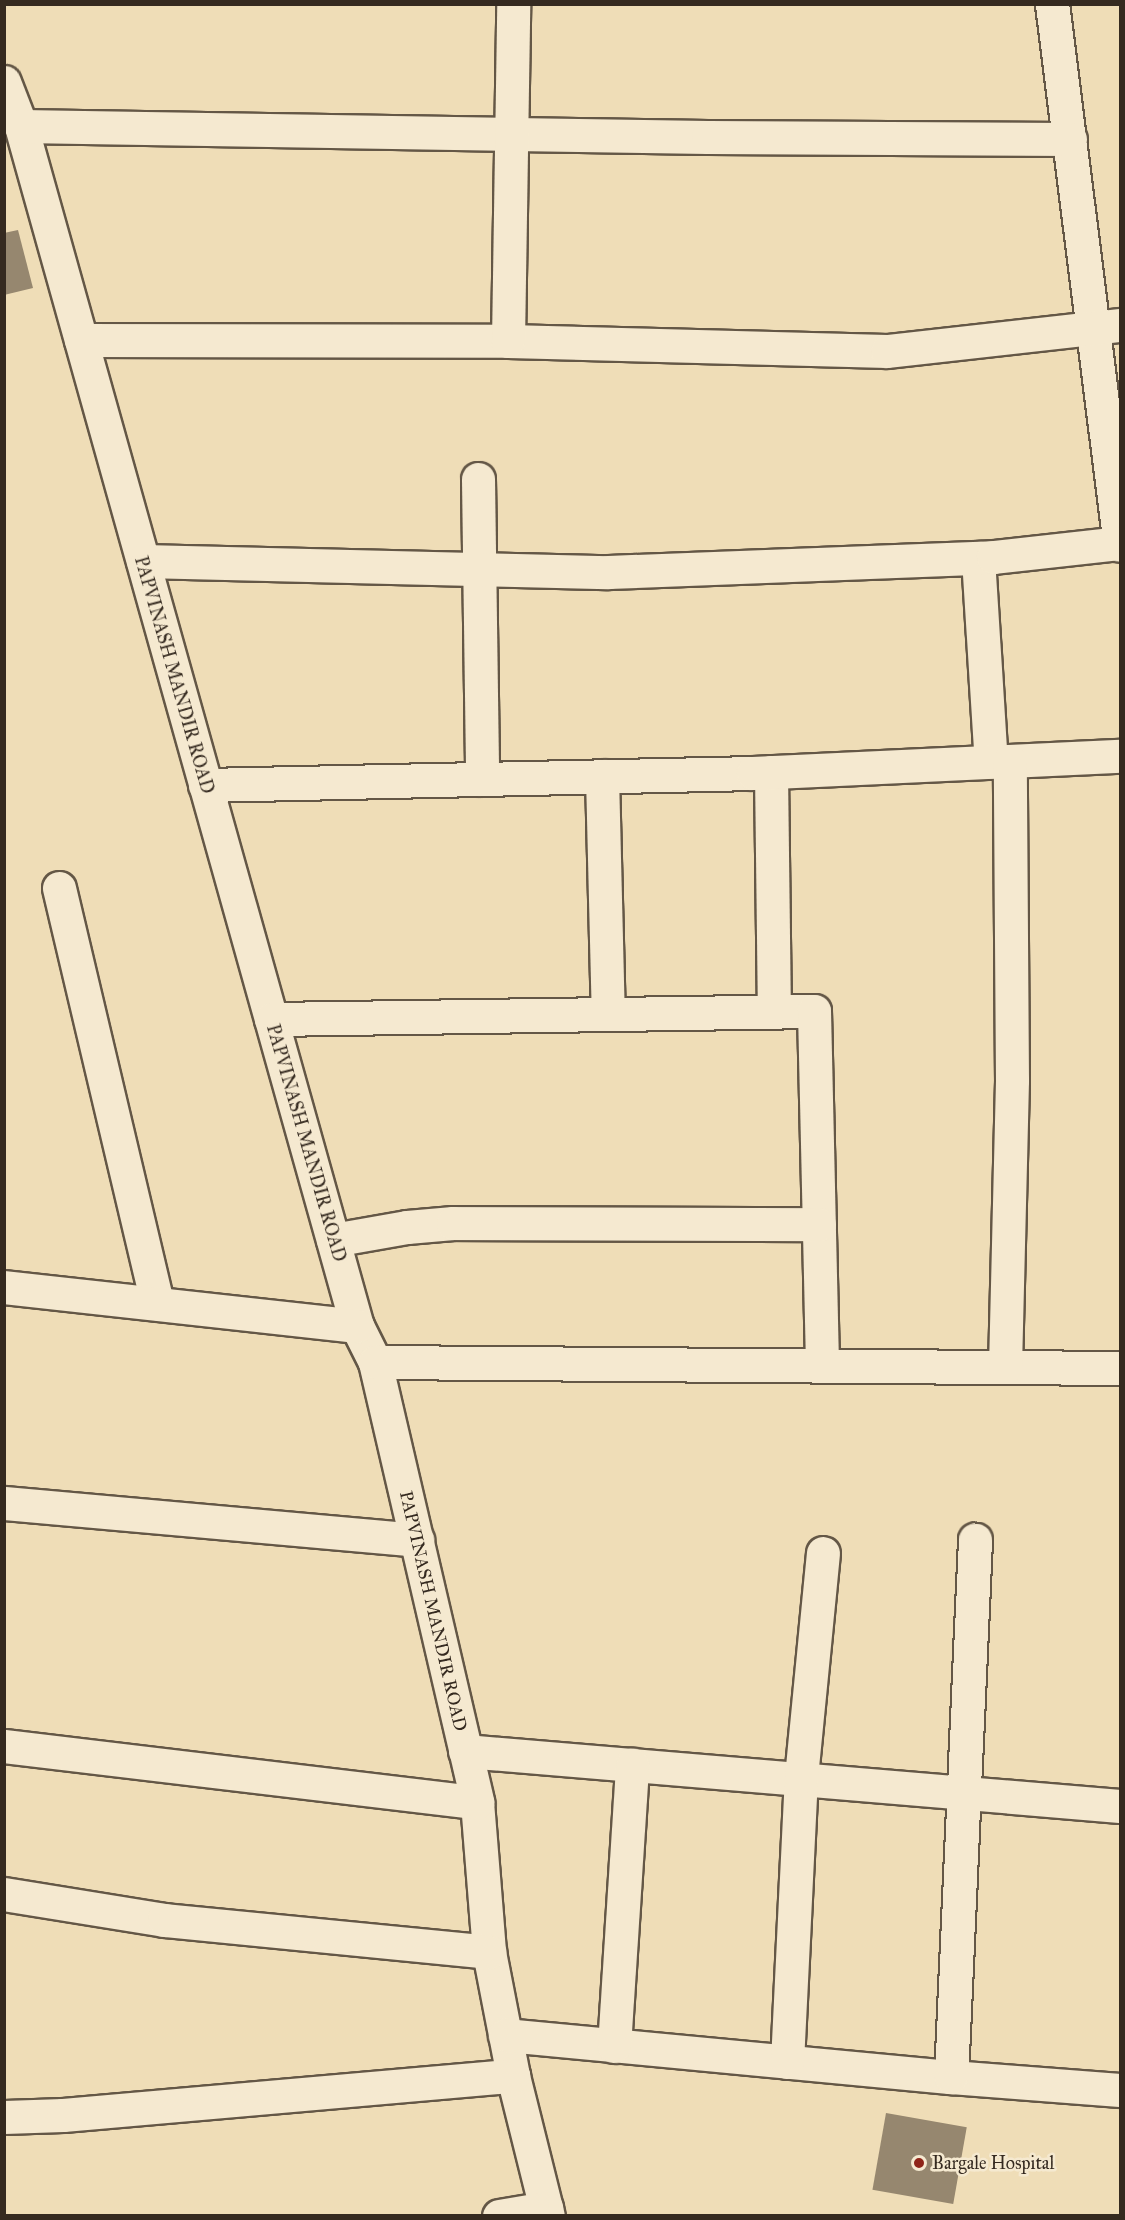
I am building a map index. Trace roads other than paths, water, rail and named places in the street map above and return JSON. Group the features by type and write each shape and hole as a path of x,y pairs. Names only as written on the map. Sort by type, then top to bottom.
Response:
{"street":[{"path":"508,341 513,4"},
{"path":"143,561 608,572 978,558 1120,544 1107,326 1070,139 1052,4"},
{"name":"PAPVINASH MANDIR ROAD","path":"4,82 21,126 357,1326 375,1362 477,1802 489,1952 513,2076 547,2212"},
{"path":"21,126 512,134 1070,139"},
{"path":"81,340 508,341 886,351 1107,326"},
{"path":"478,479 482,779"},
{"path":"978,558 1001,761 1012,1080 1005,1367"},
{"path":"205,785 771,772 1120,756"},
{"path":"771,772 774,1011"},
{"path":"602,776 608,1014"},
{"path":"59,888 157,1304"},
{"path":"271,1019 814,1011 822,1365"},
{"path":"333,1240 407,1227 453,1223 819,1224"},
{"path":"4,1287 357,1326"},
{"path":"375,1362 1120,1368"},
{"path":"4,1503 417,1540"},
{"path":"951,2077 975,1540"},
{"path":"787,2062 801,1777 823,1553"},
{"path":"4,1746 477,1802"},
{"path":"465,1751 801,1777 1120,1806"},
{"path":"614,2046 632,1765"},
{"path":"4,1894 164,1920 489,1952"},
{"path":"505,2035 951,2077 1120,2090"},
{"path":"4,2117 63,2115 513,2076"},
{"path":"499,2216 547,2212"}],"place":[{"name":"Bargale Hospital","path":"919,2163"}]}
